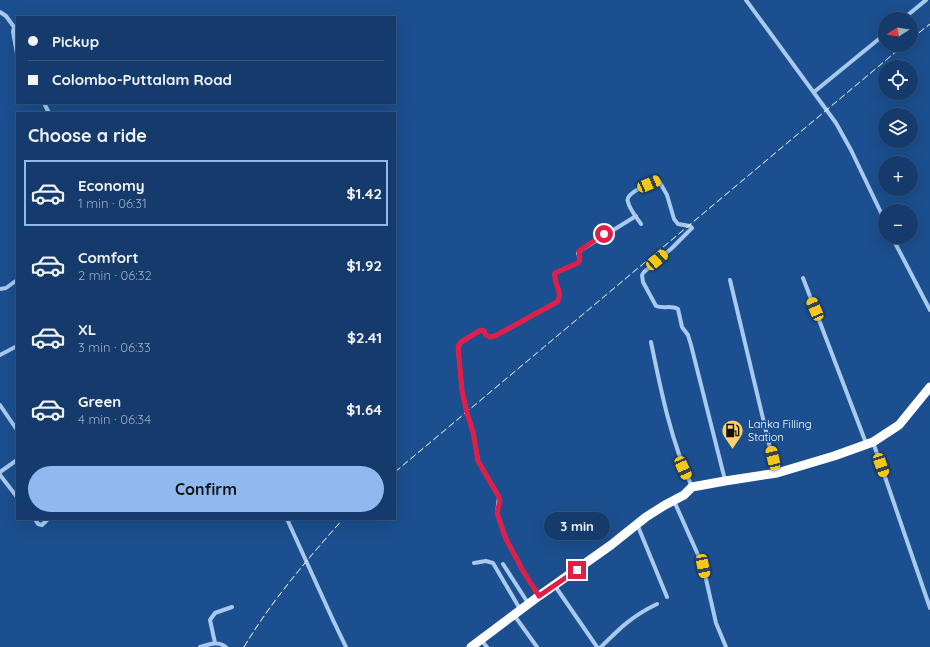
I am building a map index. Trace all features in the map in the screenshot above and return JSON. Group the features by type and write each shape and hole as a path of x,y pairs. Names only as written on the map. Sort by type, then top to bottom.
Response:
{"highway":[{"path":"471,647 484,643 517,612 611,545 652,513 684,495 692,487 776,473 834,456 870,443 899,425 930,387"}],"street":[{"path":"746,0 827,110 851,150 878,207"},
{"path":"911,12 926,0"},
{"path":"0,12 6,16 14,28 13,32 16,48"},
{"path":"814,92 878,40"},
{"path":"641,224 628,202 628,196 659,181 667,194 674,219 678,224 690,226 692,228 672,248 644,272 642,275 642,281 656,306 663,308 675,307 678,309 682,327 688,335 691,345 725,481"},
{"path":"539,596 523,571 506,539 497,513 500,501 499,497 478,461 473,432 462,391 458,346 461,342 481,330 490,337 495,336 557,302 560,296 554,277 555,273 578,263 580,260 578,253 581,250 636,216"},
{"path":"896,244 930,310"},
{"path":"803,278 870,443 930,608"},
{"path":"730,280 776,473"},
{"path":"0,289 8,287 16,281"},
{"path":"651,342 659,381 673,434 683,468 692,487"},
{"path":"0,355 16,347"},
{"path":"0,405 16,429"},
{"path":"0,472 16,459"},
{"path":"0,475 16,496"},
{"path":"674,500 703,566 716,623 726,647"},
{"path":"36,520 38,524 42,524 47,520"},
{"path":"288,520 346,647"},
{"path":"638,524 667,597"},
{"path":"474,563 486,561 493,563 517,612 537,647"},
{"path":"503,564 528,604"},
{"path":"554,586 597,647"},
{"path":"601,647 631,618 657,604"},
{"path":"215,643 210,620 215,613 232,608"},
{"path":"200,647 215,643 223,644 226,647"}],"railway":[{"path":"918,33 930,24"},
{"path":"396,471 896,52"},
{"path":"244,647 278,597 303,565 342,520"}],"place":[{"name":"Lanka Filling Station","path":"732,450"}],"route":[{"path":"577,570 539,596 510,548 498,520 497,510 500,501 499,497 478,461 473,432 462,391 458,346 461,342 481,330 483,330 486,335 490,337 495,336 557,302 560,299 560,296 554,277 556,271 578,263 580,260 578,255 579,251 604,234"}]}
